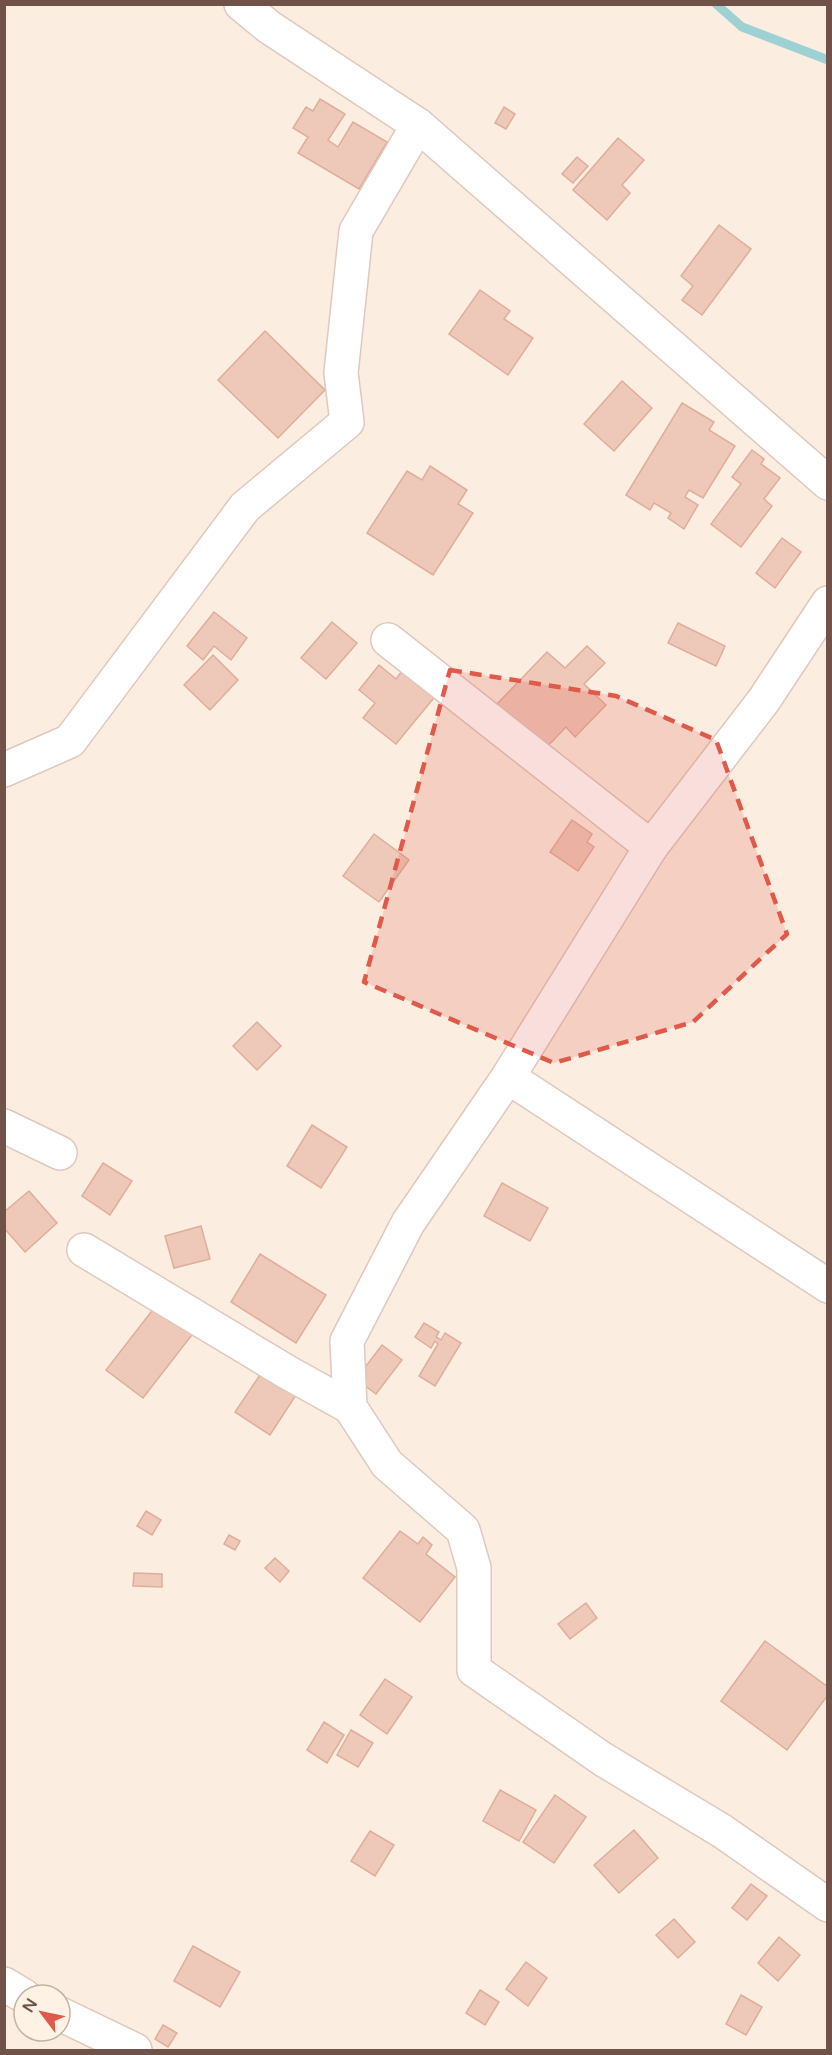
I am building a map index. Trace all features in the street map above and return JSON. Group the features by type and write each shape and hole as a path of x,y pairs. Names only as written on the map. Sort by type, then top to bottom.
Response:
{"street":[{"path":"241,4 269,27 417,125 828,483"},
{"path":"4,770 70,741 245,507 347,422 340,373 356,231 417,125"},
{"path":"350,1407 347,1341 408,1223 508,1077 651,847 764,700 828,603"},
{"path":"388,640 651,847"},
{"path":"508,1077 828,1286"},
{"path":"4,1126 60,1153"},
{"path":"84,1250 287,1372 350,1407 387,1464 463,1530 474,1568 474,1670 604,1760 722,1831 828,1905"},
{"path":"72,2020 135,2050"}],"highlighted area":[{"path":"450,670 616,696 716,740 787,934 693,1022 554,1063 364,982"}],"building":[{"path":"320,99 345,114 328,140 338,147 353,122 387,142 359,189 298,153 308,137 293,128 306,107 313,111"},
{"path":"504,107 515,114 506,129 495,123"},
{"path":"618,138 644,160 622,185 630,193 607,220 573,190"},
{"path":"577,157 588,166 573,183 562,174"},
{"path":"719,225 751,249 702,315 682,300 693,286 681,276"},
{"path":"480,290 510,311 504,319 533,338 508,375 449,334"},
{"path":"265,331 325,390 278,438 218,380"},
{"path":"622,381 652,408 614,451 584,424"},
{"path":"682,403 714,422 709,430 735,446 703,498 689,490 685,497 698,505 684,529 668,518 671,513 654,503 650,510 626,495"},
{"path":"752,450 764,459 761,464 780,478 764,499 772,506 741,547 711,524 741,484 732,477"},
{"path":"430,466 467,490 458,504 473,513 433,575 367,533 407,471 422,480"},
{"path":"782,538 801,552 775,588 756,573"},
{"path":"214,612 247,638 231,660 214,646 203,660 187,646"},
{"path":"332,622 357,643 326,679 301,658"},
{"path":"678,623 725,646 716,666 668,643"},
{"path":"587,646 605,663 584,684 606,705 575,737 566,727 544,750 497,704 547,652 565,668"},
{"path":"213,655 238,680 210,710 184,685"},
{"path":"379,665 396,679 405,667 437,694 396,744 363,718 375,703 359,690"},
{"path":"572,820 592,834 587,842 594,847 578,871 550,852"},
{"path":"374,834 409,860 379,902 343,876"},
{"path":"257,1022 281,1046 257,1070 233,1046"},
{"path":"312,1125 347,1147 321,1188 287,1166"},
{"path":"103,1163 132,1181 110,1215 82,1196"},
{"path":"502,1183 548,1208 530,1241 484,1216"},
{"path":"29,1191 57,1223 25,1252 4,1228 4,1212"},
{"path":"201,1226 210,1259 174,1268 165,1236"},
{"path":"260,1254 326,1295 296,1343 231,1302"},
{"path":"158,1303 195,1331 143,1398 106,1370"},
{"path":"424,1323 439,1332 436,1337 441,1340 445,1333 461,1343 435,1386 419,1376 438,1344 435,1341 431,1348 415,1337"},
{"path":"382,1345 402,1360 376,1394 356,1379"},
{"path":"262,1372 296,1395 270,1435 235,1412"},
{"path":"146,1511 161,1520 152,1535 137,1526"},
{"path":"400,1531 418,1544 423,1537 432,1545 426,1554 455,1577 420,1622 363,1578"},
{"path":"229,1535 240,1541 235,1550 224,1544"},
{"path":"275,1558 289,1571 280,1582 265,1568"},
{"path":"134,1573 162,1574 162,1587 133,1586"},
{"path":"586,1603 597,1618 570,1639 558,1624"},
{"path":"765,1641 828,1687 828,1695 787,1750 721,1701"},
{"path":"385,1679 412,1697 387,1734 360,1715"},
{"path":"324,1722 344,1735 327,1763 307,1750"},
{"path":"351,1730 373,1743 358,1767 337,1755"},
{"path":"500,1790 536,1810 519,1841 483,1821"},
{"path":"555,1795 586,1817 554,1863 523,1842"},
{"path":"634,1830 658,1858 619,1893 594,1865"},
{"path":"370,1831 394,1845 375,1876 351,1861"},
{"path":"751,1884 767,1896 747,1920 732,1908"},
{"path":"674,1919 695,1942 678,1958 656,1935"},
{"path":"779,1937 800,1955 778,1981 758,1963"},
{"path":"193,1946 240,1972 220,2007 174,1981"},
{"path":"526,1962 547,1978 528,2006 506,1989"},
{"path":"480,1990 499,2002 485,2025 466,2013"},
{"path":"741,1995 762,2007 746,2035 726,2024"},
{"path":"163,2025 177,2033 168,2047 155,2039"}],"waterway":[{"path":"716,4 742,27 828,60"}]}
